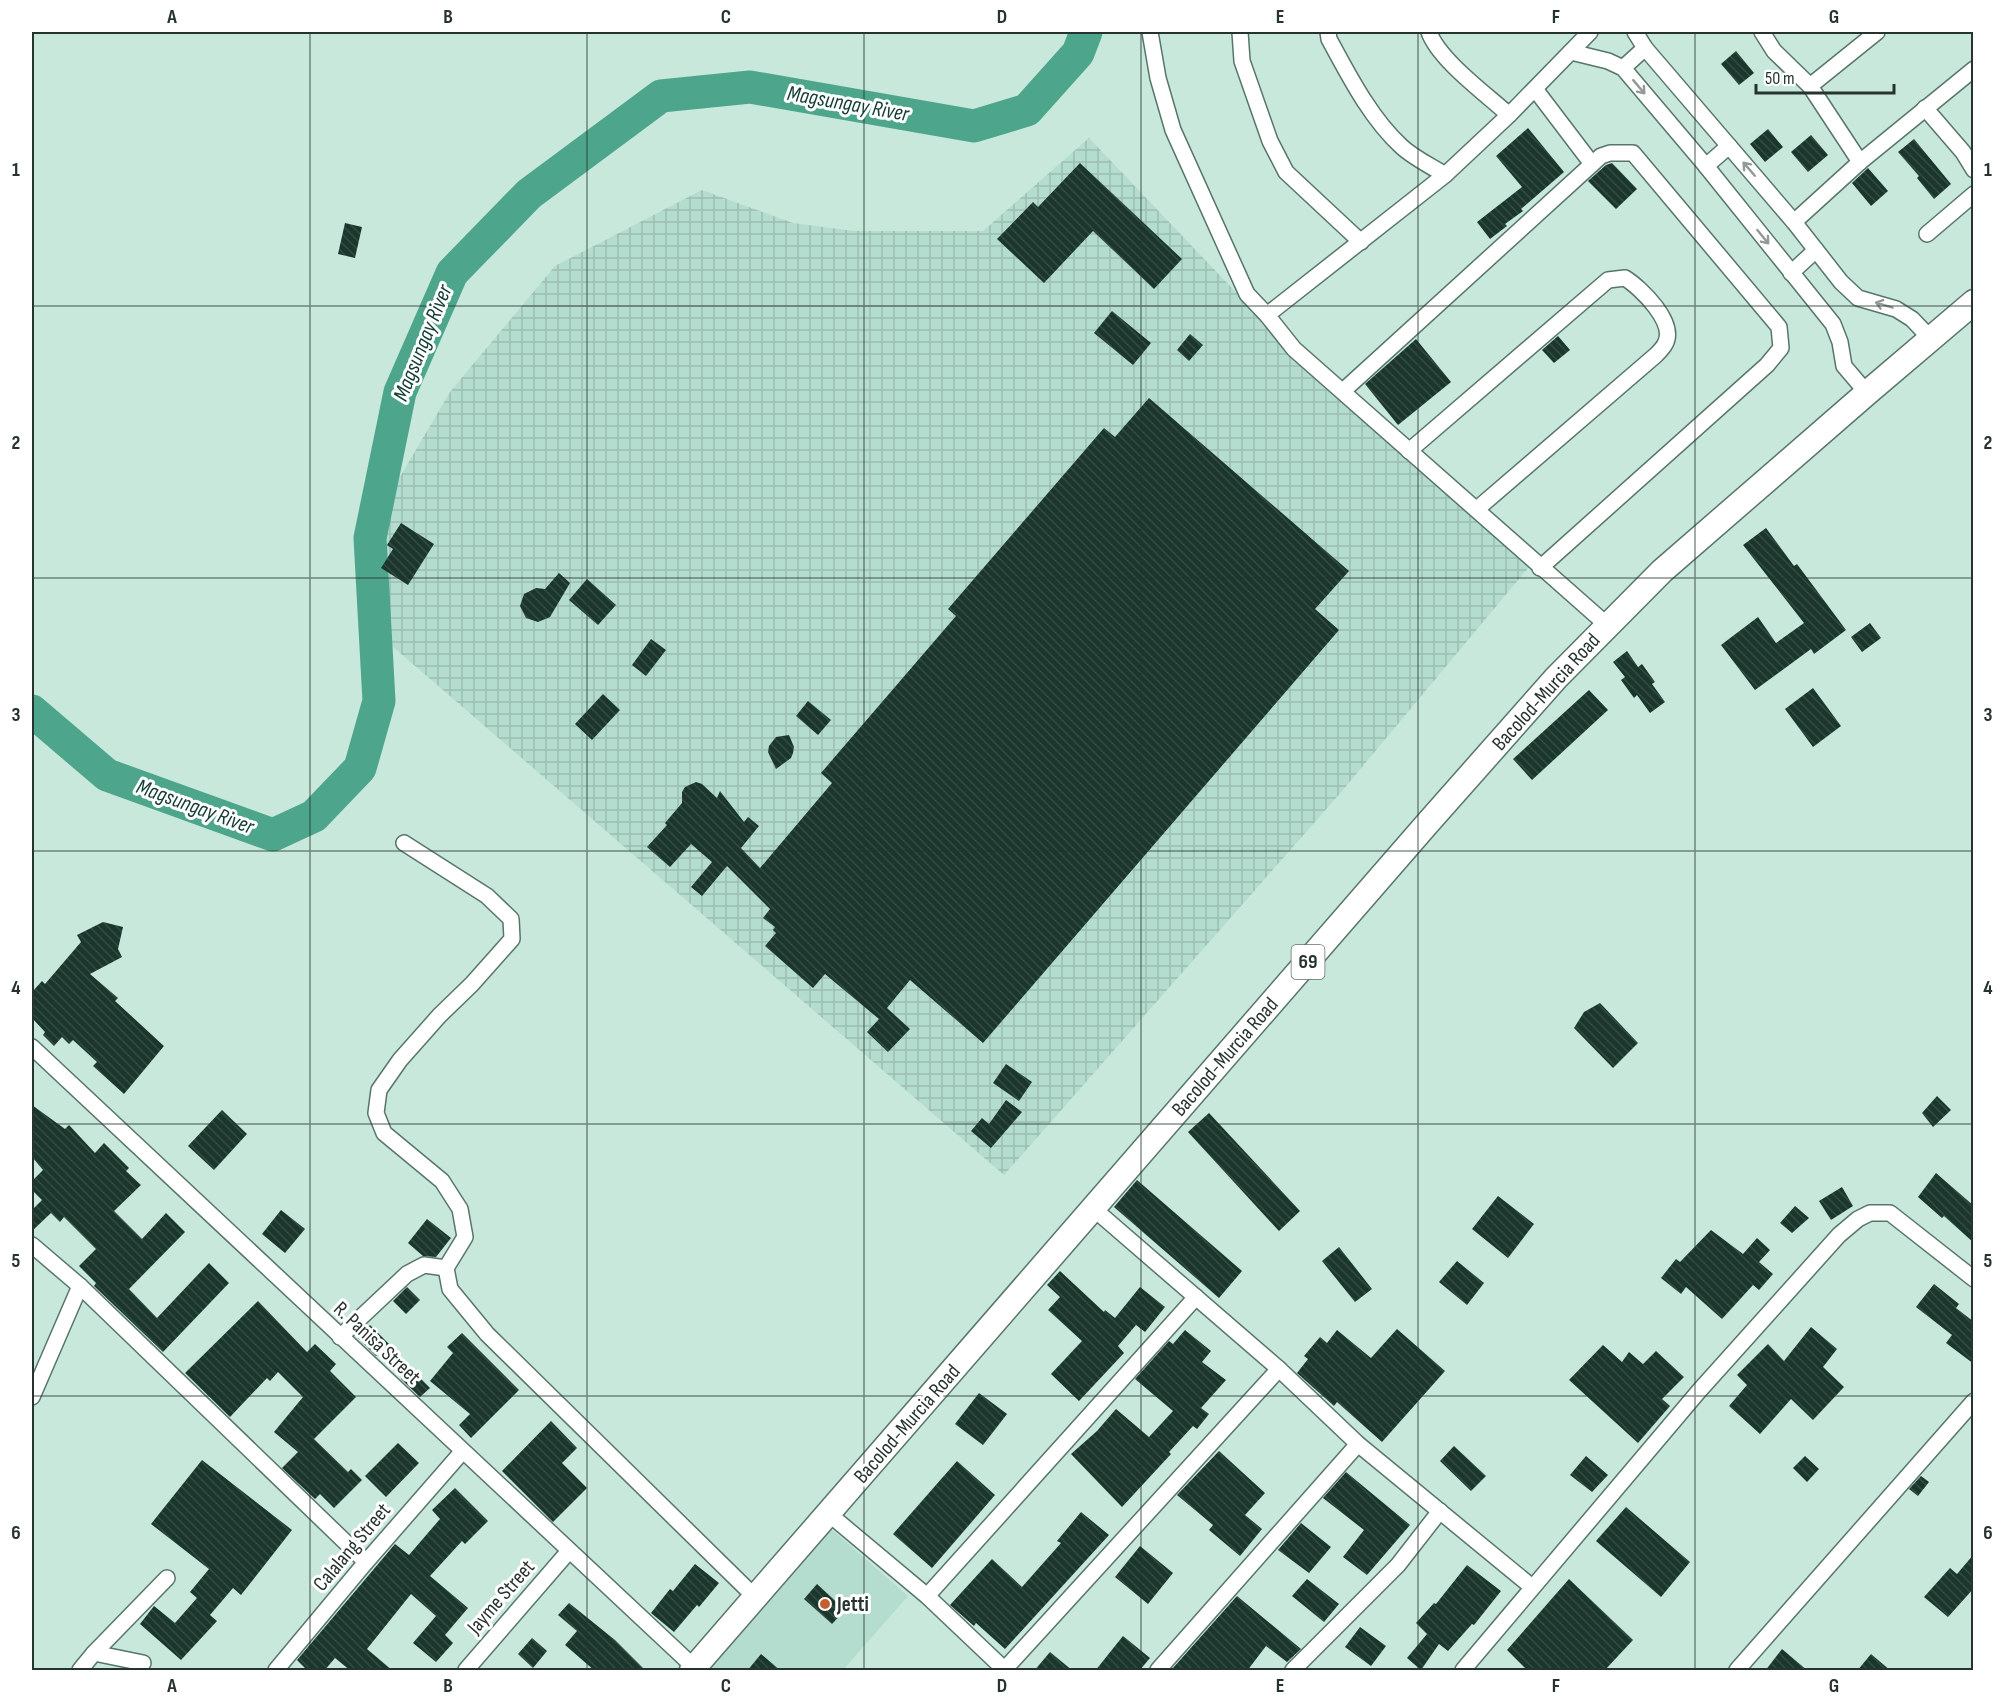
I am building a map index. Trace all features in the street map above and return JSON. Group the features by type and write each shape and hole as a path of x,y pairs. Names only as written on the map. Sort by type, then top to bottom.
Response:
{"main road":[{"name":"Bacolod-Murcia Road","path":"693,1669 1556,678 1662,571 1974,302"}],"street":[{"path":"1150,32 1158,78 1173,130 1247,294 1294,349 1607,625"},
{"path":"1240,32 1242,62 1270,141 1286,172 1361,242"},
{"path":"1328,32 1329,39 1357,92 1380,122 1402,148 1445,175"},
{"path":"1429,32 1431,39 1457,70 1509,115"},
{"path":"1267,315 1445,175 1509,115 1590,32"},
{"path":"1635,32 1645,48 1851,292 1858,298 1896,309 1912,319 1930,338"},
{"path":"1762,32 1774,51 1810,86 1860,162"},
{"path":"1810,86 1877,32"},
{"path":"1623,68 1645,48"},
{"path":"1571,52 1608,61 1623,68 1706,166 1833,324 1840,342 1844,366 1867,393"},
{"path":"1794,222 1860,162 1974,69"},
{"path":"1534,89 1592,164"},
{"path":"1925,108 1963,152 1974,170"},
{"path":"1706,166 1729,146"},
{"path":"1343,391 1601,156 1610,153 1633,153 1779,327 1781,348 1767,365 1540,568"},
{"path":"1928,234 1974,194"},
{"path":"1791,273 1816,250"},
{"path":"1408,451 1608,280 1625,278 1635,284 1657,306 1667,331 1666,343 1656,355 1477,508"},
{"path":"404,843 487,896 511,919 512,939 400,1060 379,1090 376,1113 384,1133 442,1181 460,1209 465,1237 446,1268 450,1289 487,1334 756,1598"},
{"name":"R. Panisa Street","path":"32,1047 693,1669"},
{"path":"1094,1209 1279,1369 1358,1444 1532,1587"},
{"path":"1463,1671 1699,1391 1839,1235 1858,1219 1870,1213 1890,1213 1974,1279"},
{"path":"32,1245 80,1286 366,1562"},
{"path":"340,1336 407,1274 424,1265 446,1268"},
{"path":"32,1397 80,1286"},
{"path":"927,1596 1196,1297"},
{"path":"829,1514 927,1596 1004,1670 1279,1369"},
{"path":"1737,1671 1974,1401"},
{"path":"1158,1671 1358,1444"},
{"name":"Calalang Street","path":"276,1671 366,1562 462,1452"},
{"path":"1293,1671 1398,1565 1440,1511"},
{"name":"Jayme Street","path":"466,1671 569,1551"},
{"path":"80,1671 94,1653 167,1578"},
{"path":"94,1653 143,1664"}],"shaded area":[{"path":"1089,138 1250,307 1539,555 1337,797 1004,1175 370,627 381,509 450,392 555,266 702,190 793,223 854,231 983,231"},
{"path":"830,1528 908,1596 843,1670 708,1670"}],"building":[{"path":"1736,51 1754,73 1739,85 1721,64"},
{"path":"1528,128 1564,172 1490,239 1477,222 1522,187 1496,156"},
{"path":"1768,129 1783,147 1765,162 1750,144"},
{"path":"1811,135 1828,155 1808,172 1791,152"},
{"path":"1914,139 1951,184 1934,199 1917,178 1919,176 1898,152"},
{"path":"1080,163 1182,259 1154,289 1093,231 1044,283 997,239 1033,202 1038,207"},
{"path":"1612,163 1637,189 1616,209 1588,181 1606,165"},
{"path":"1868,168 1888,191 1871,206 1852,183"},
{"path":"345,223 362,227 355,258 338,254"},
{"path":"1112,311 1151,343 1133,365 1094,333"},
{"path":"1190,334 1203,345 1189,361 1177,350"},
{"path":"1558,336 1570,350 1554,363 1542,350"},
{"path":"1416,339 1451,382 1398,425 1365,384"},
{"path":"1149,398 1349,571 1315,609 1339,630 983,1043 910,980 887,1008 910,1029 888,1052 867,1032 879,1019 825,974 813,988 765,946 776,933 773,930 775,927 763,918 770,909 727,866 702,896 691,887 712,862 691,844 670,867 647,847 667,825 665,823 682,803 682,792 685,787 696,782 702,784 717,798 720,791 744,822 748,817 759,826 741,848 760,868 832,783 821,773 956,616 948,609 1104,428 1115,437"},
{"path":"401,523 434,544 408,585 381,568 393,549 387,545"},
{"path":"1766,528 1794,566 1797,564 1846,630 1814,654 1811,649 1755,690 1721,645 1758,617 1776,643 1804,623 1743,545"},
{"path":"559,573 570,583 550,617 538,622 526,618 520,606 524,594 536,588 545,589"},
{"path":"587,579 616,605 598,625 569,600"},
{"path":"1870,623 1881,638 1862,652 1851,637"},
{"path":"651,639 666,650 646,676 632,665"},
{"path":"1627,651 1638,667 1642,664 1655,682 1652,684 1665,702 1650,713 1637,695 1634,698 1621,680 1625,677 1613,662"},
{"path":"1813,688 1841,726 1813,747 1785,709"},
{"path":"1589,690 1608,710 1532,780 1513,759"},
{"path":"603,694 620,710 592,740 575,724"},
{"path":"808,701 831,720 818,735 796,716"},
{"path":"789,735 794,747 793,753 791,758 776,769 768,752 769,746 776,737"},
{"path":"103,922 123,927 118,949 122,957 90,974 118,998 115,1001 164,1046 124,1094 93,1066 97,1062 73,1040 69,1044 62,1037 54,1046 43,1035 45,1032 32,1018 32,992 42,981 45,984 81,942 77,935"},
{"path":"1600,1003 1638,1043 1613,1068 1574,1028 1584,1012"},
{"path":"1006,1064 1032,1082 1019,1101 993,1083"},
{"path":"1937,1096 1951,1110 1933,1127 1922,1113"},
{"path":"1006,1100 1022,1112 991,1148 971,1131 982,1118 989,1124"},
{"path":"32,1105 65,1129 69,1125 95,1153 104,1143 129,1168 126,1171 141,1185 114,1211 142,1239 166,1213 185,1232 129,1289 157,1318 209,1263 229,1283 163,1352 94,1286 96,1283 79,1266 96,1249 64,1217 60,1222 51,1213 32,1231 32,1210 42,1200 32,1190 32,1181 43,1170 32,1157"},
{"path":"222,1110 247,1134 214,1170 188,1146"},
{"path":"1209,1113 1300,1211 1279,1231 1188,1132"},
{"path":"1936,1173 1974,1206 1974,1243 1944,1216 1942,1218 1918,1197"},
{"path":"1137,1180 1242,1271 1219,1298 1114,1207"},
{"path":"1842,1187 1853,1206 1831,1220 1819,1201"},
{"path":"1498,1196 1534,1224 1508,1258 1472,1229"},
{"path":"1795,1206 1809,1218 1792,1233 1780,1223"},
{"path":"281,1210 305,1229 285,1253 262,1234"},
{"path":"427,1219 451,1238 436,1257 423,1256 408,1243"},
{"path":"1711,1230 1743,1254 1757,1238 1770,1250 1759,1262 1773,1274 1759,1290 1753,1285 1722,1319 1686,1287 1681,1294 1661,1278 1676,1259 1680,1262"},
{"path":"1339,1247 1372,1289 1355,1302 1322,1261"},
{"path":"1457,1261 1484,1283 1467,1305 1439,1282"},
{"path":"1060,1271 1104,1312 1105,1310 1115,1318 1140,1287 1165,1307 1145,1332 1136,1325 1118,1346 1124,1353 1079,1401 1051,1374 1082,1341 1048,1310 1060,1297 1047,1285"},
{"path":"1934,1284 1959,1304 1956,1308 1974,1322 1974,1364 1946,1343 1952,1335 1916,1307"},
{"path":"407,1287 420,1300 406,1314 393,1301"},
{"path":"258,1301 307,1352 315,1344 336,1364 330,1371 356,1397 314,1439 348,1472 351,1469 362,1480 334,1508 320,1494 315,1499 282,1468 298,1452 274,1432 303,1397 278,1372 270,1381 267,1378 230,1417 185,1373"},
{"path":"370,1325 389,1344 376,1356 358,1338"},
{"path":"1811,1327 1837,1349 1823,1367 1844,1387 1813,1420 1791,1399 1760,1434 1729,1406 1747,1385 1737,1375 1768,1344 1784,1361"},
{"path":"1397,1329 1445,1371 1382,1442 1337,1402 1334,1406 1297,1373 1308,1359 1304,1356 1320,1337 1327,1343 1337,1330 1371,1358"},
{"path":"1185,1330 1211,1351 1202,1362 1226,1380 1201,1408 1209,1414 1197,1429 1193,1426 1169,1452 1171,1454 1122,1507 1071,1454 1097,1431 1116,1409 1149,1437 1173,1411 1135,1379 1169,1341 1173,1344"},
{"path":"462,1333 519,1390 471,1438 459,1425 470,1414 430,1381 453,1353 447,1347"},
{"path":"1603,1345 1622,1362 1629,1352 1643,1364 1656,1351 1684,1377 1662,1399 1670,1406 1638,1443 1569,1380"},
{"path":"411,1369 430,1388 420,1397 401,1379"},
{"path":"979,1393 1007,1414 983,1445 955,1424"},
{"path":"551,1421 577,1448 562,1463 587,1488 553,1522 502,1471"},
{"path":"398,1443 419,1463 386,1497 365,1476"},
{"path":"1454,1446 1486,1476 1471,1491 1440,1461"},
{"path":"1219,1451 1265,1493 1245,1515 1262,1529 1240,1556 1209,1530 1213,1525 1177,1495"},
{"path":"1586,1456 1608,1475 1592,1492 1570,1475"},
{"path":"1805,1456 1819,1469 1807,1482 1793,1468"},
{"path":"202,1460 292,1530 241,1595 233,1588 210,1615 217,1621 181,1660 140,1624 154,1606 175,1623 197,1598 190,1592 209,1569 151,1524"},
{"path":"957,1461 995,1495 932,1568 893,1534"},
{"path":"1346,1472 1410,1525 1367,1575 1343,1557 1364,1530 1323,1498"},
{"path":"1921,1476 1929,1482 1918,1496 1909,1489"},
{"path":"455,1488 488,1521 465,1544 462,1541 430,1576 468,1608 445,1635 453,1643 436,1662 413,1643 436,1616 411,1594 367,1649 393,1671 351,1671 335,1658 324,1671 308,1671 297,1660 395,1544 409,1555 440,1519 432,1510"},
{"path":"1626,1507 1690,1562 1661,1597 1596,1541"},
{"path":"1081,1512 1109,1535 1005,1649 976,1623 974,1626 950,1605 992,1559 1022,1587 1061,1543 1057,1541"},
{"path":"1301,1523 1331,1547 1309,1573 1278,1550"},
{"path":"1140,1546 1173,1573 1148,1604 1115,1577"},
{"path":"1974,1554 1974,1588 1948,1617 1924,1597 1950,1568 1957,1574"},
{"path":"695,1564 719,1583 674,1632 651,1613 670,1589 673,1591"},
{"path":"1467,1565 1501,1591 1474,1625 1472,1624 1448,1651 1439,1644 1421,1670 1407,1658 1427,1634 1416,1623 1434,1603 1436,1604"},
{"path":"1307,1579 1339,1604 1324,1622 1292,1596"},
{"path":"1569,1579 1633,1640 1604,1671 1528,1671 1507,1650"},
{"name":"Jetti","path":"817,1584 845,1610 832,1624 804,1599"},
{"path":"1237,1596 1301,1649 1287,1662 1266,1646 1247,1671 1177,1671 1173,1668"},
{"path":"569,1603 615,1640 646,1671 595,1671 565,1645 577,1631 558,1615"},
{"path":"1360,1627 1386,1646 1371,1666 1345,1647"},
{"path":"1123,1636 1150,1658 1139,1671 1095,1671"},
{"path":"532,1638 547,1651 533,1668 518,1654"},
{"path":"1782,1649 1808,1671 1765,1671"},
{"path":"1050,1652 1073,1671 1034,1671"},
{"path":"761,1654 781,1671 747,1671"},
{"path":"1871,1654 1891,1671 1857,1671"}],"waterway":[{"name":"Magsungay River","path":"32,711 107,775 273,835 314,816 360,768 379,701 370,538 400,392 452,273 529,194 661,96 750,87 974,126 1027,110 1078,53 1086,32"}],"place":[{"name":"Jetti","path":"825,1604"}]}
